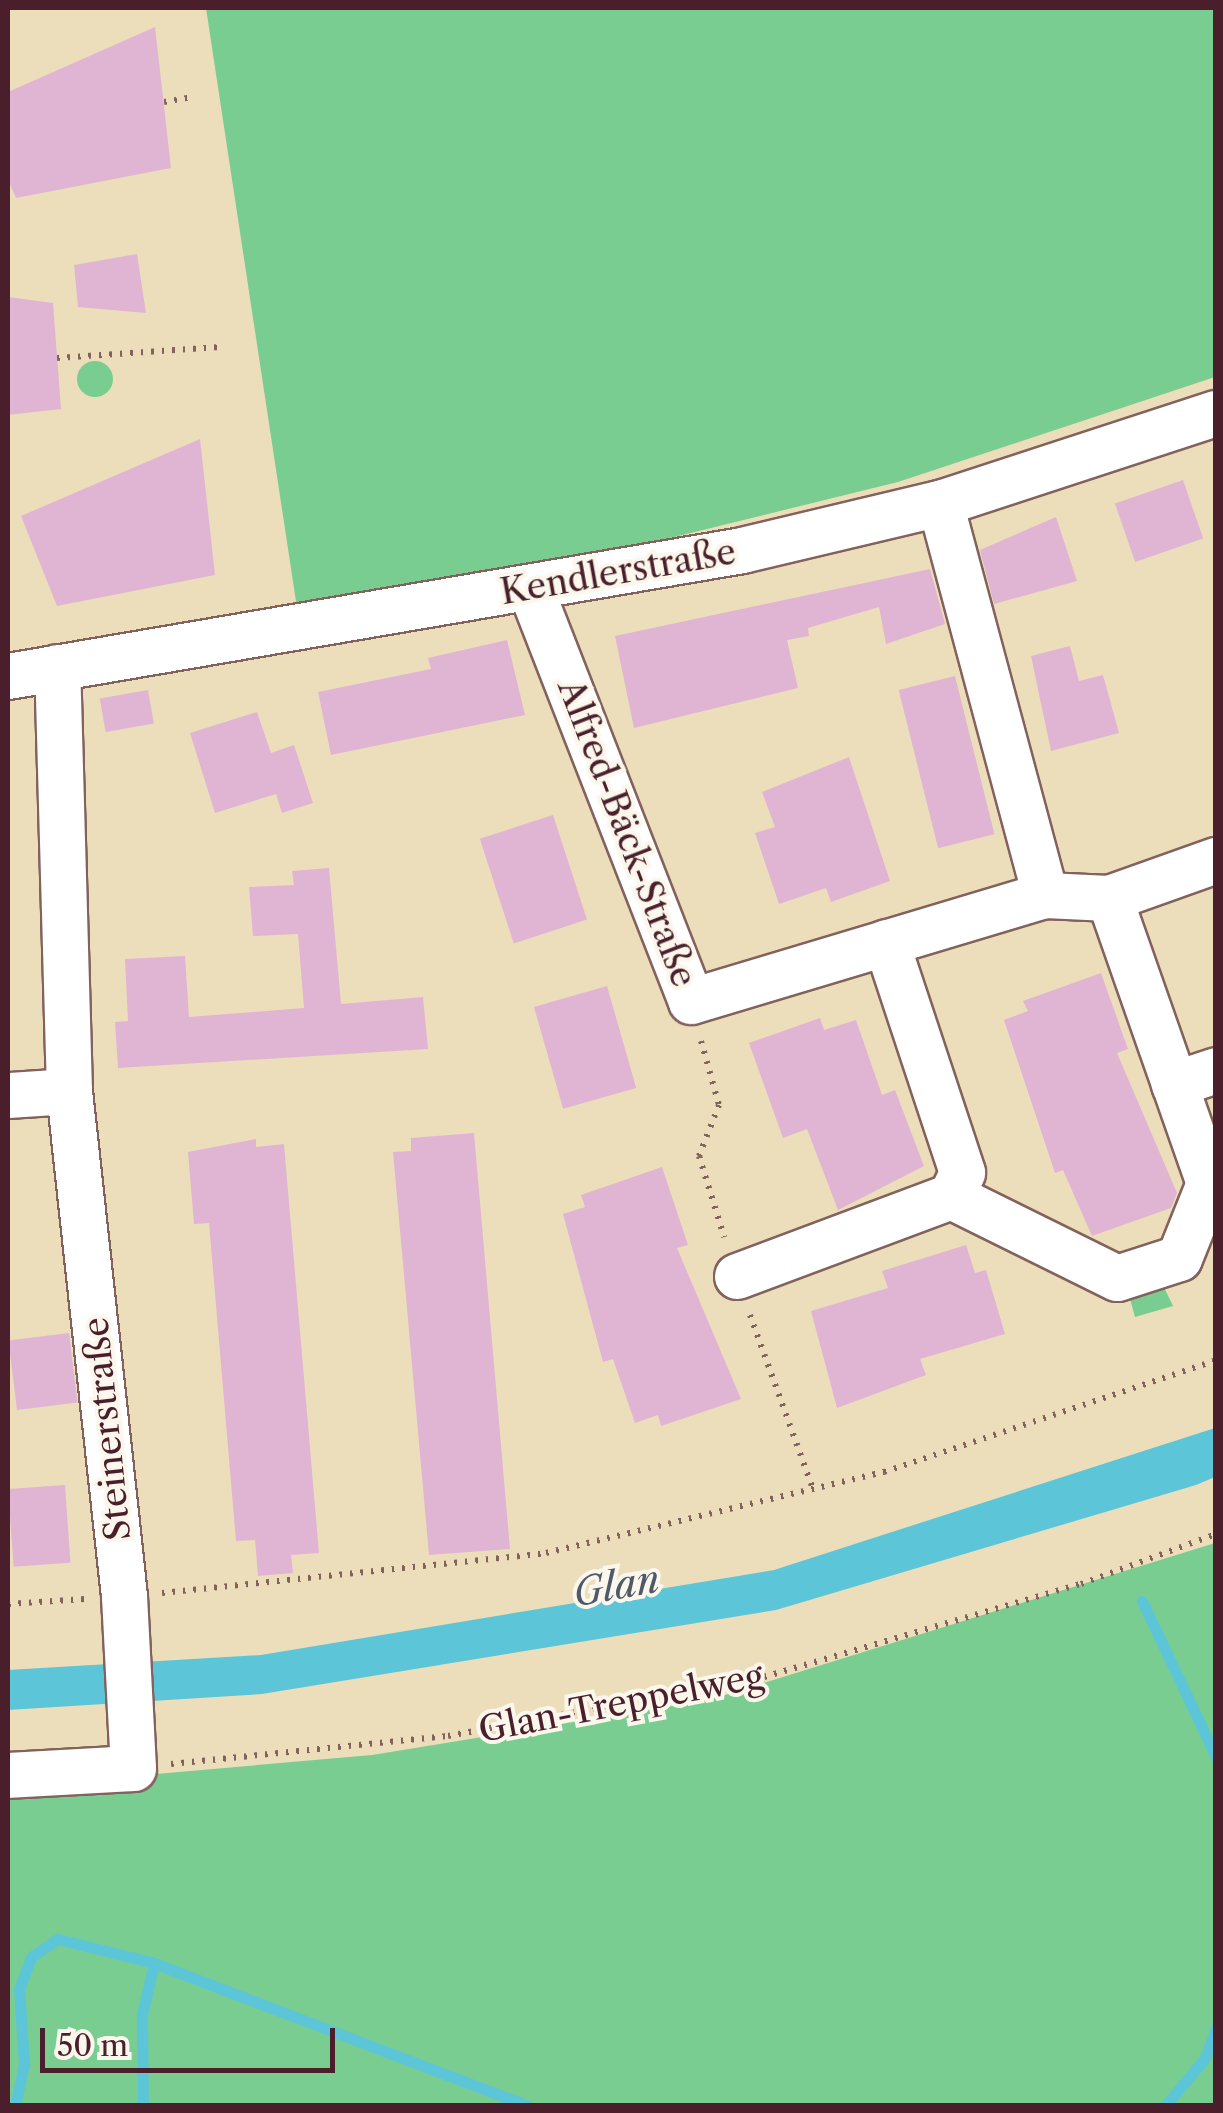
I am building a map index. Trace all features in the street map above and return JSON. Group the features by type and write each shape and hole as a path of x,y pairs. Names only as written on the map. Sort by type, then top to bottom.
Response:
{"street":[{"name":"Kendlerstraße","path":"8,676 530,588 940,503 1216,413"},
{"path":"940,503 1046,895"},
{"name":"Alfred-Bäck-Straße","path":"530,588 691,1001 1046,895 1109,898 1216,860"},
{"name":"Steinerstraße","path":"56,667 70,1091 124,1615 132,1761"},
{"path":"951,1196 1117,1278 1179,1258 1209,1183 1195,1077 1109,898"},
{"path":"737,1276 951,1196 962,1172 886,942"},
{"path":"8,1095 70,1091"},
{"path":"8,1775 132,1761"}],"path":[{"path":"164,102 192,98"},
{"path":"57,358 220,347"},
{"path":"8,1604 124,1615 546,1553 884,1472 1216,1360"},
{"name":"Glan-Treppelweg","path":"132,1761 448,1736 764,1677 1081,1584 1216,1534"}],"green space":[{"path":"206,8 1215,8 1215,377 898,482 662,540 297,608"},
{"path":"95,361 108,366 113,379 108,392 95,397 82,392 77,379 82,366"},
{"path":"1161,1281 1173,1306 1135,1317 1129,1295"},
{"path":"1215,1543 1215,2105 8,2106 8,1787 372,1755 709,1700"}],"water":[{"path":"1215,1428 1215,1477 1196,1485 776,1610 262,1694 8,1710 8,1670 261,1655 774,1570"}],"building":[{"path":"155,27 171,168 16,198 8,180 8,92"},
{"path":"137,254 146,313 78,307 74,265"},
{"path":"8,297 53,303 61,409 8,415"},
{"path":"200,439 215,575 57,606 21,516"},
{"path":"1183,480 1203,539 1135,562 1115,503"},
{"path":"1056,517 1077,581 994,604 980,550"},
{"path":"930,569 945,624 886,644 879,607 808,628 809,636 787,640 798,688 634,728 615,636"},
{"path":"507,640 525,715 331,755 318,692 431,669 428,658"},
{"path":"1070,646 1079,681 1103,675 1119,733 1051,751 1031,656"},
{"path":"955,676 994,834 938,848 899,690"},
{"path":"148,690 154,723 106,732 100,699"},
{"path":"257,712 271,753 294,745 313,803 282,813 276,794 215,813 190,733"},
{"path":"849,757 890,881 831,902 826,888 779,904 755,833 775,827 762,792"},
{"path":"553,815 587,920 514,943 480,839"},
{"path":"329,868 341,1004 423,997 428,1049 118,1068 115,1022 128,1021 125,959 185,956 189,1017 304,1008 298,934 253,936 249,887 294,885 292,871"},
{"path":"1101,973 1128,1049 1117,1053 1177,1193 1171,1208 1092,1236 1063,1170 1055,1173 1004,1020 1028,1011 1023,1001"},
{"path":"607,986 636,1088 563,1109 534,1007"},
{"path":"820,1018 824,1030 856,1020 882,1095 895,1090 924,1166 838,1210 807,1129 783,1138 749,1043"},
{"path":"474,1133 510,1549 429,1555 393,1152 411,1151 411,1138"},
{"path":"256,1139 256,1147 284,1144 319,1553 291,1555 293,1573 258,1576 255,1540 236,1541 209,1223 194,1224 188,1152"},
{"path":"662,1167 688,1245 677,1248 741,1399 661,1426 658,1415 635,1423 613,1359 603,1362 563,1214 585,1207 581,1195"},
{"path":"966,1245 975,1273 986,1270 1005,1334 920,1359 926,1375 837,1408 811,1311 888,1288 882,1271"},
{"path":"69,1333 78,1402 17,1410 8,1340"},
{"path":"65,1485 70,1563 14,1567 8,1489"}],"waterway":[{"path":"1142,1601 1216,1757"},
{"path":"15,2106 24,2064 19,1989 31,1957 58,1939 154,1963 528,2106"},
{"path":"143,2106 142,2014 154,1963"},
{"path":"1165,2106 1205,2058 1216,2027"}],"water label":[{"name":"Glan","path":"616,1586"}]}
